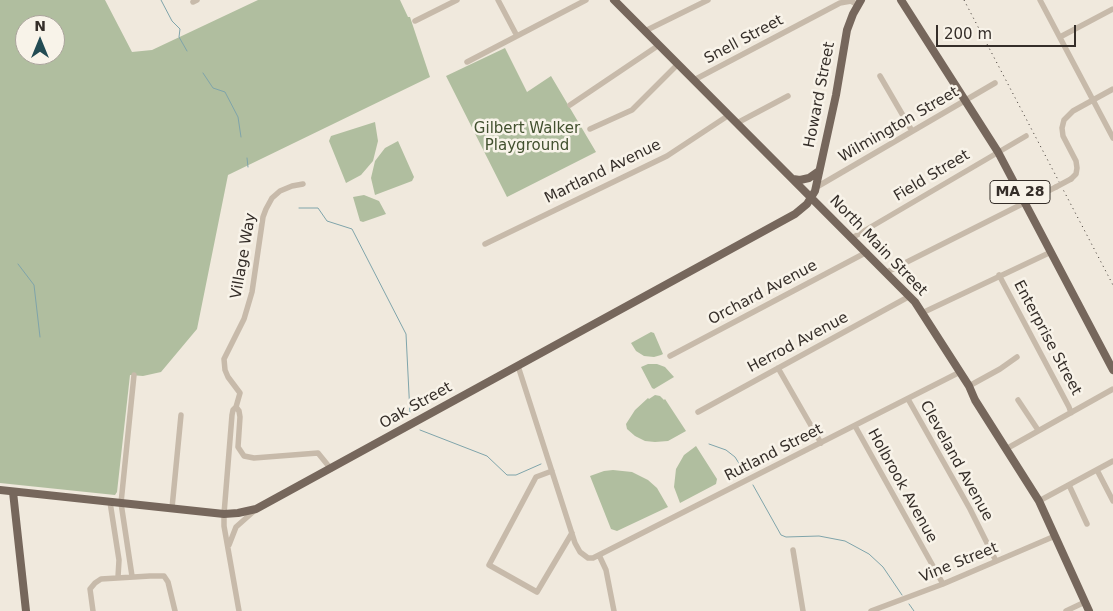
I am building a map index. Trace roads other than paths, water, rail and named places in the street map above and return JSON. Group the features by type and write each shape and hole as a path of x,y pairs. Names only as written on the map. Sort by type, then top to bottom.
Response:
{"main road":[{"name":"North Main Street","path":"614,0 910,296 969,386 1038,501 1089,611"},
{"name":"MA 28","path":"901,0 998,152 1113,370"},
{"name":"Howard Street","path":"812,198 836,95 847,30 860,2"},
{"path":"793,179 809,178 819,171"},
{"name":"Oak Street","path":"0,490 224,514 256,509 795,214 812,198"},
{"path":"13,492 26,611"}],"street":[{"path":"415,21 457,0"},
{"path":"498,0 517,36"},
{"path":"467,62 586,0"},
{"path":"645,31 708,0"},
{"name":"Snell Street","path":"694,80 840,2 851,0 860,2"},
{"path":"1040,0 1113,138"},
{"path":"1060,36 1113,9"},
{"path":"570,105 659,45"},
{"path":"590,129 632,110 678,64"},
{"path":"880,76 912,131"},
{"name":"Wilmington Street","path":"815,188 995,83"},
{"path":"886,272 1071,179 1076,174 1077,168 1063,136 1062,124 1069,114 1113,89"},
{"path":"737,124 788,96"},
{"name":"Martland Avenue","path":"485,244 667,156 729,116"},
{"name":"Field Street","path":"852,238 1026,136"},
{"name":"Village Way","path":"303,184 280,191 270,201 264,214 252,292 244,318 224,360 228,377 240,393 236,407 240,417 238,447 244,456 251,458 318,452 331,469"},
{"name":"Orchard Avenue","path":"670,356 867,252"},
{"path":"922,313 1051,252"},
{"name":"Enterprise Street","path":"1000,275 1069,407 1070,413"},
{"name":"Herrod Avenue","path":"698,412 910,296"},
{"path":"969,386 1017,357"},
{"path":"518,366 572,533 583,556 588,558 599,555 606,570 614,611"},
{"path":"778,368 821,443"},
{"name":"Rutland Street","path":"599,555 960,372"},
{"path":"132,576 121,503 134,375"},
{"path":"1006,449 1113,389"},
{"name":"Cleveland Avenue","path":"908,399 970,509 996,561"},
{"path":"1018,400 1038,430"},
{"path":"236,407 233,410 224,514 239,611"},
{"path":"172,508 181,415"},
{"name":"Holbrook Avenue","path":"854,426 943,584"},
{"path":"1038,501 1113,461"},
{"path":"1097,470 1113,501"},
{"path":"552,471 536,477 489,565 537,592 572,533"},
{"path":"1069,484 1087,524"},
{"path":"110,502 119,560 118,577"},
{"path":"229,552 231,538 236,527 256,509"},
{"name":"Vine Street","path":"871,611 943,584 1055,536"},
{"path":"793,550 804,611"},
{"path":"93,611 90,589 95,583 101,579 132,576 164,576 168,582 175,611"},
{"path":"1066,611 1085,602"}],"waterway":[{"path":"161,0 172,21 180,29 179,37 187,51"},
{"path":"203,73 213,88 225,92 238,117 241,137"},
{"path":"247,158 248,167"},
{"path":"299,208 318,208 327,221 352,229 406,334 410,414"},
{"path":"18,264 34,285 40,337"},
{"path":"420,430 487,456 507,475 516,475 541,464"},
{"path":"709,444 726,450 735,457 745,473"},
{"path":"753,485 781,535 786,537 819,536 845,541 869,554 883,567 902,595"},
{"path":"909,604 914,611"}],"railway":[{"path":"964,0 1113,285"}],"park label":[{"name":"Gilbert Walker Playground","path":"527,138"}]}
